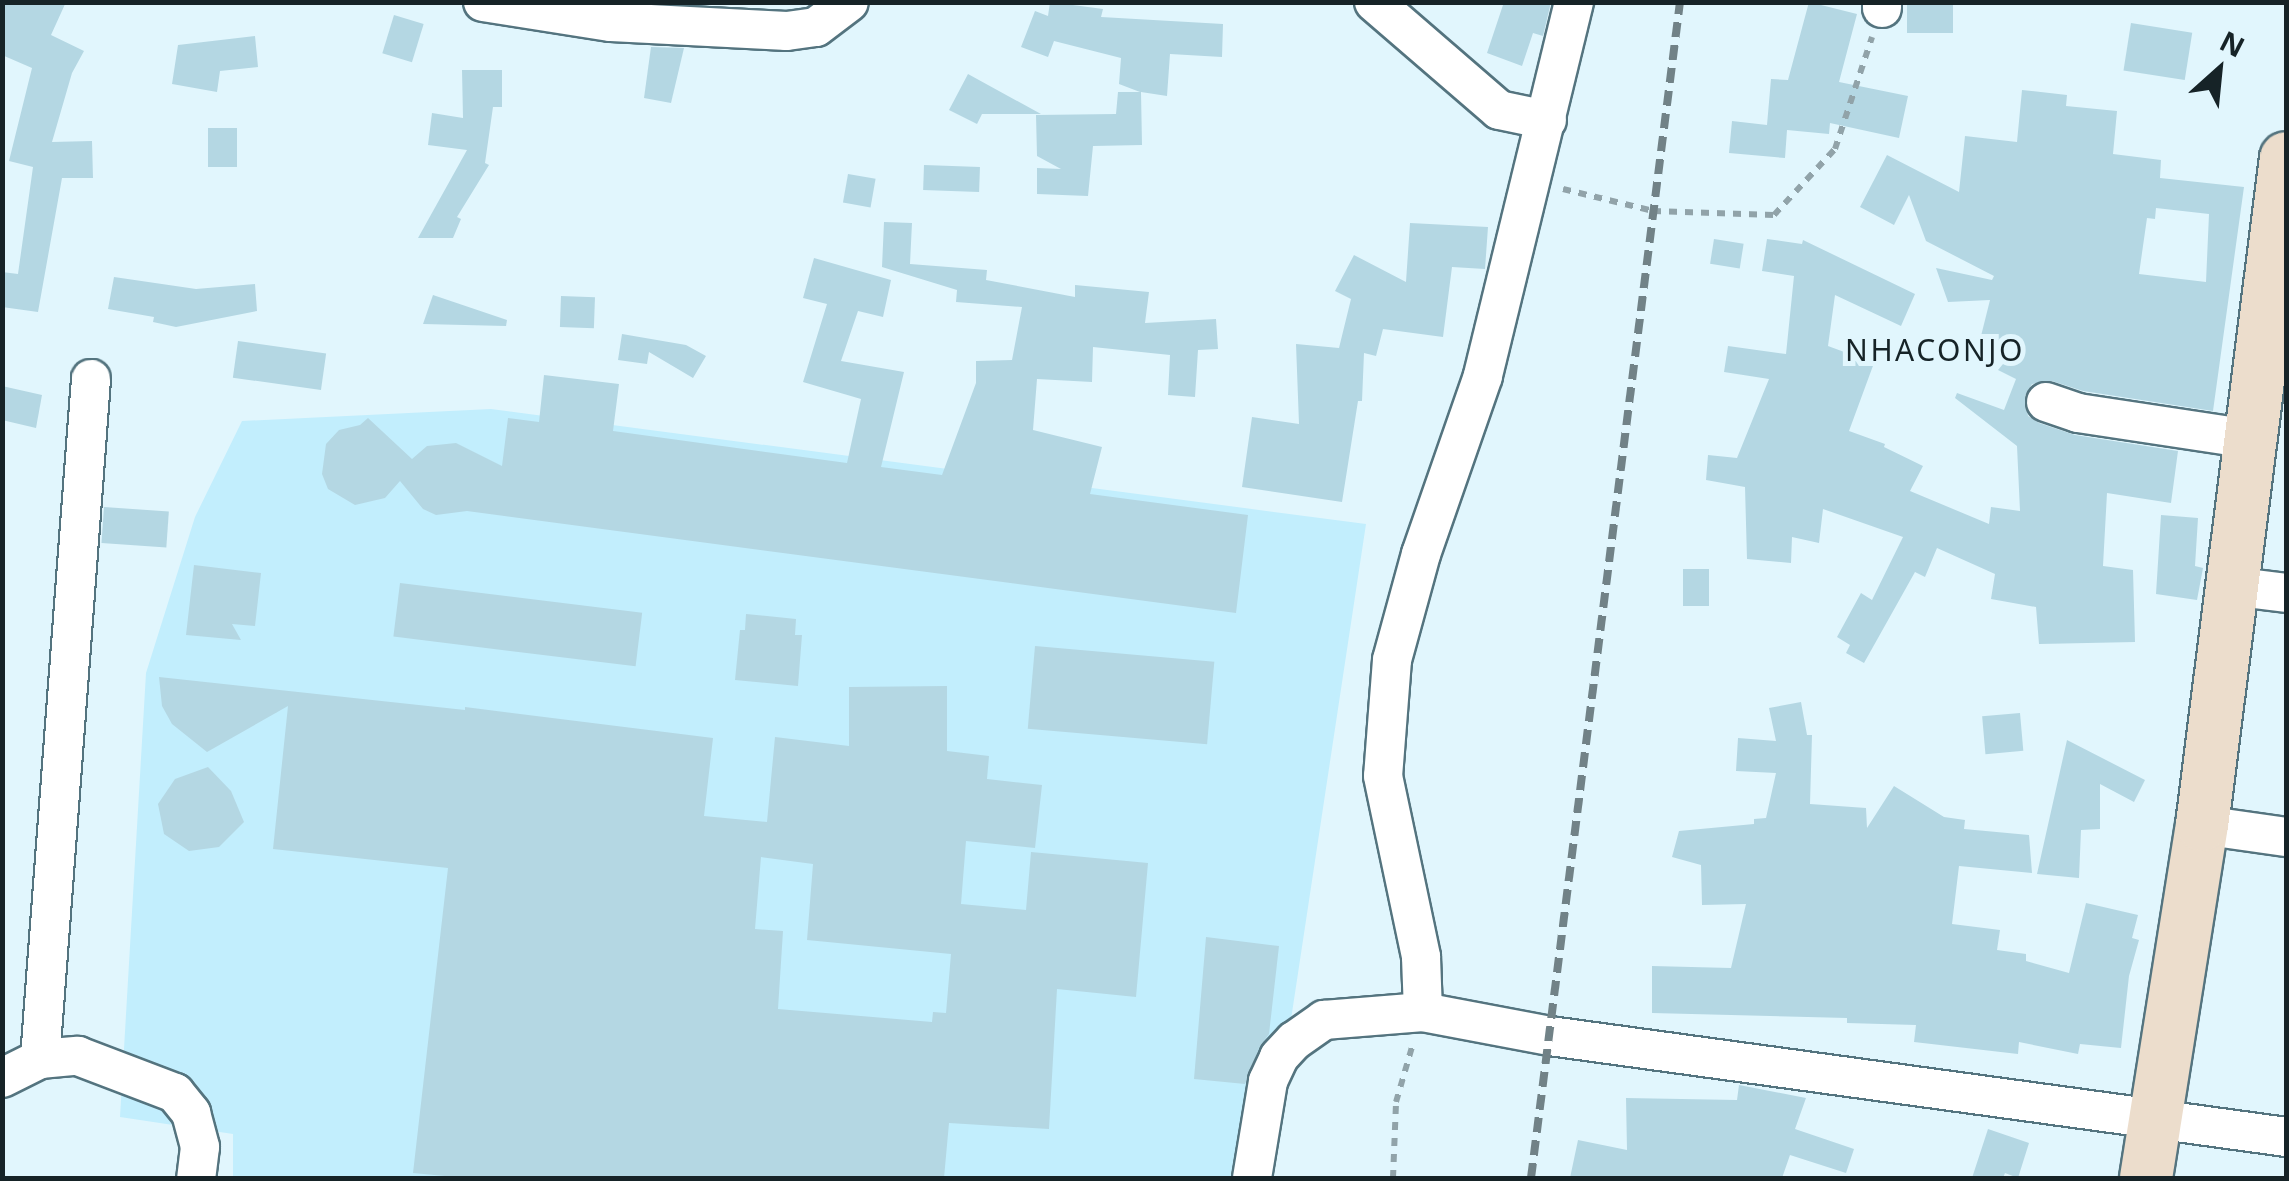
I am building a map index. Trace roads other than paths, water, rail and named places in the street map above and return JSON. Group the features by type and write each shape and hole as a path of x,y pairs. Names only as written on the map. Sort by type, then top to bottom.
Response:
{"main road":[{"path":"2146,1178 2202,825 2286,158"}],"street":[{"path":"483,2 611,22 787,31 816,28 849,2"},
{"path":"1374,2 1499,110 1547,120"},
{"path":"1423,1012 1421,957 1383,776 1392,660 1421,554 1483,376 1574,2"},
{"path":"40,1058 90,379"},
{"path":"2046,402 2078,413 2250,439"},
{"path":"2230,586 2286,594"},
{"path":"2202,825 2286,837"},
{"path":"1252,1178 1268,1081 1279,1057 1294,1041 1324,1020 1423,1012 1550,1036 1878,1084 2153,1116 2286,1137"},
{"path":"2,1078 40,1058 78,1056 175,1092 191,1113 200,1147 196,1178"}],"railway":[{"path":"1531,1178 1680,2"}],"district":[{"name":"NHACONJO","path":"1935,350"}]}
